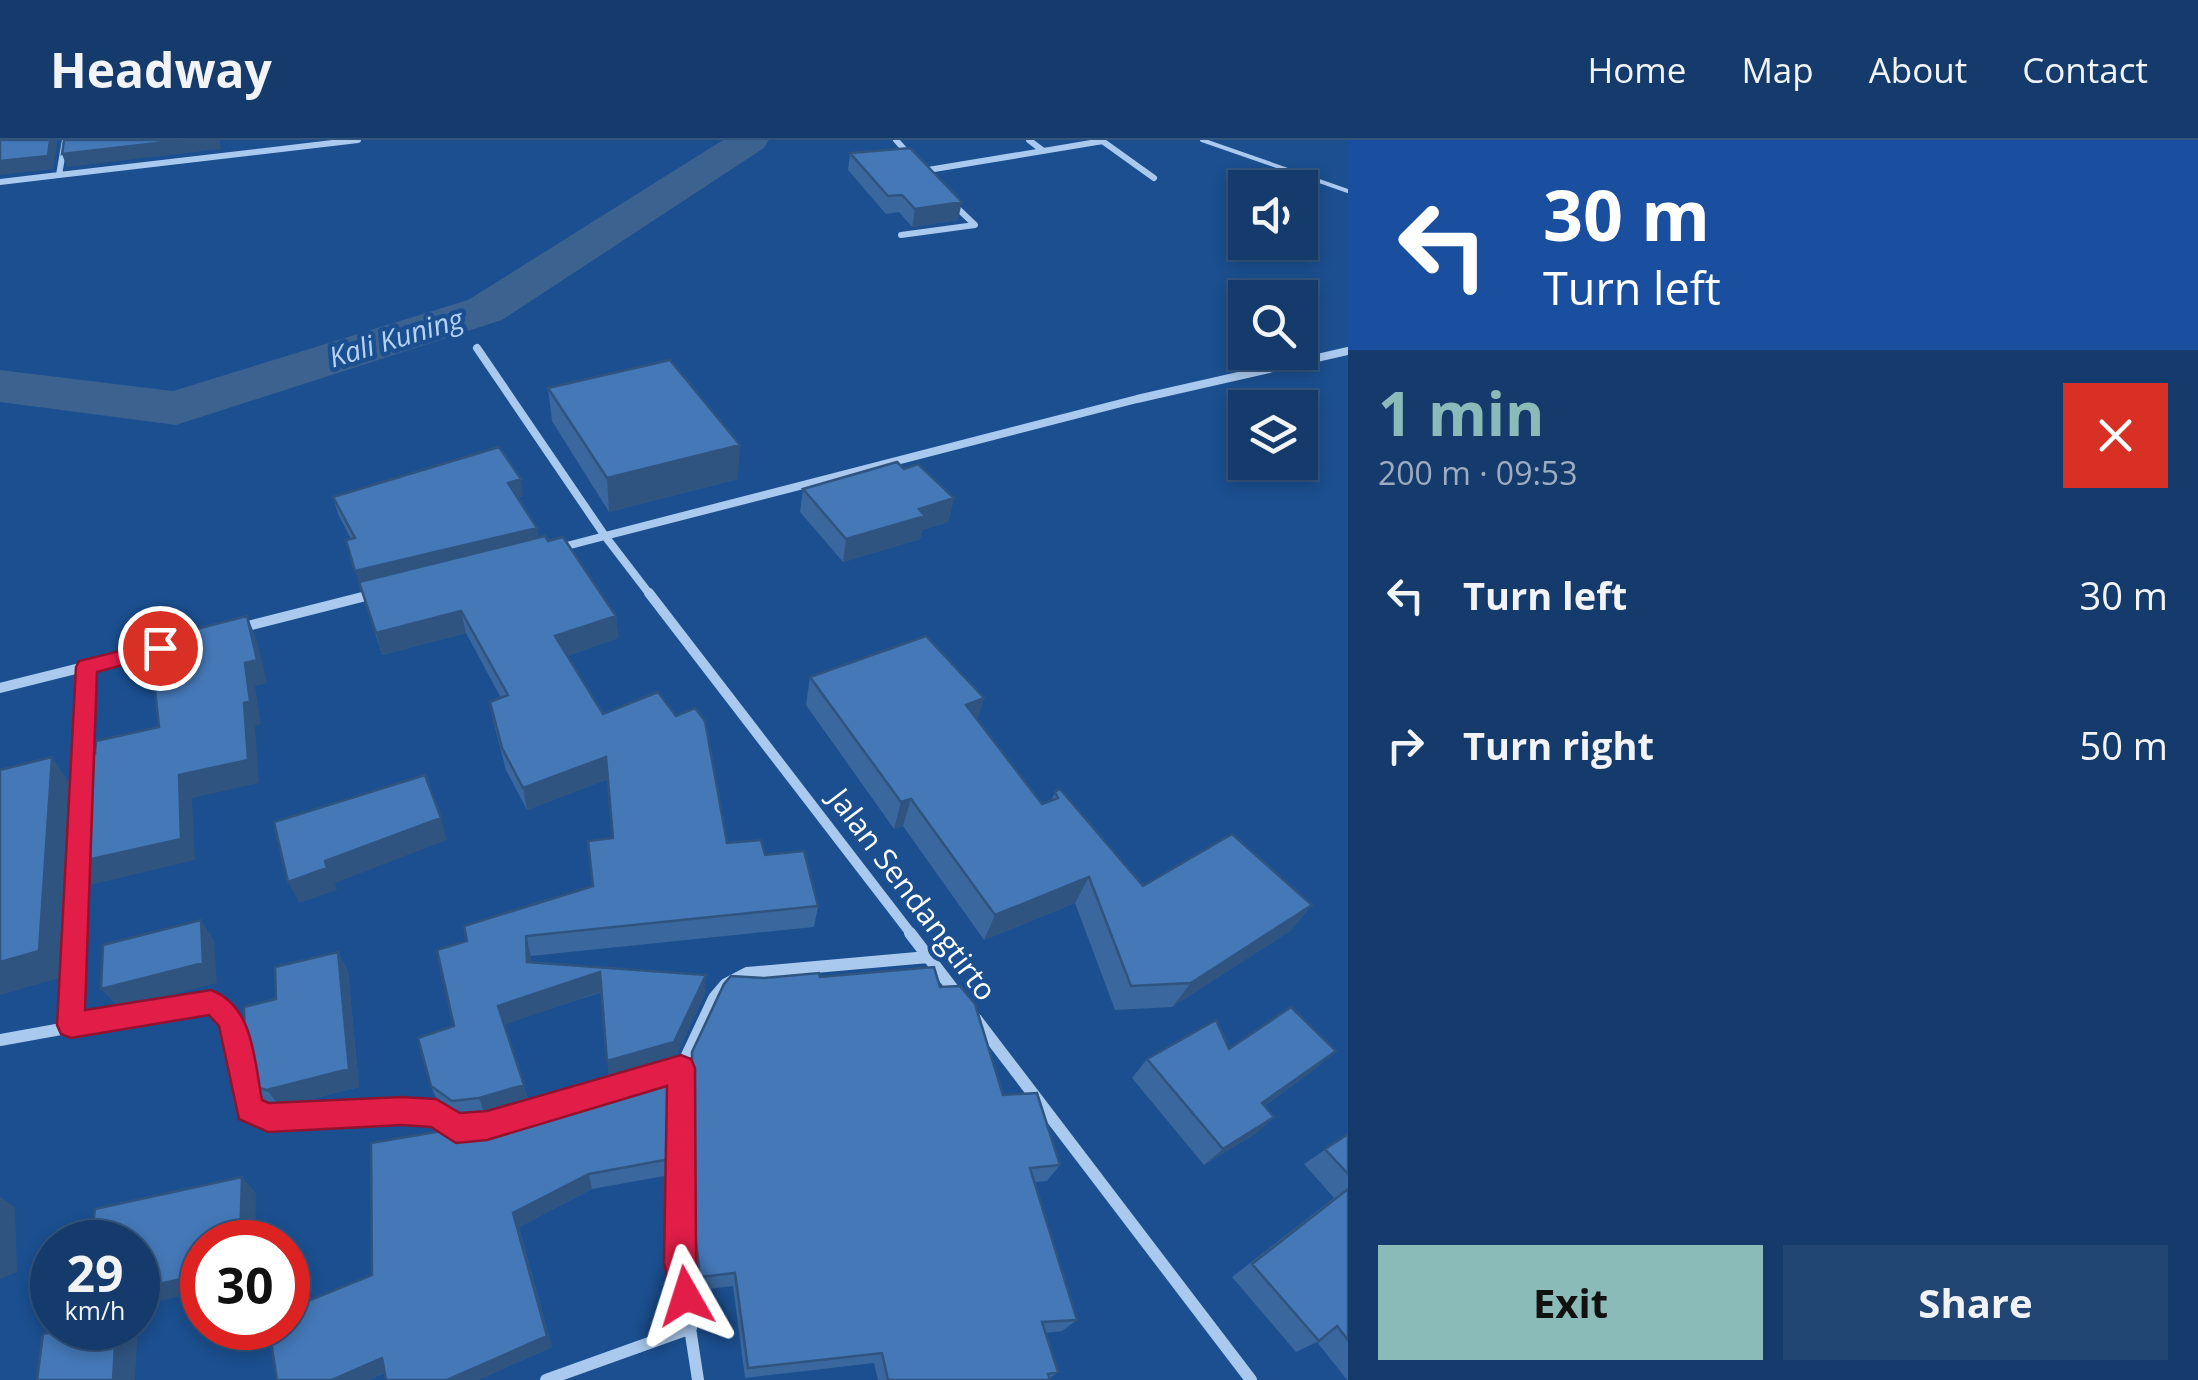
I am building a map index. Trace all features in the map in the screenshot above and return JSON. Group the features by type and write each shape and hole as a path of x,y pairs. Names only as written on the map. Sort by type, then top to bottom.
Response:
{"street":[{"path":"60,174 64,140"},
{"path":"0,182 358,140"},
{"path":"896,140 935,184"},
{"path":"1029,140 1042,150"},
{"path":"922,170 1105,140 1154,178"},
{"path":"901,234 975,225 948,198"},
{"name":"Jalan Sendangtirto","path":"477,348 605,536 1251,1380"},
{"path":"548,551 1137,399 1348,351"},
{"path":"221,633 394,590"},
{"path":"0,688 163,648"},
{"path":"81,786 86,667"},
{"path":"71,1025 78,846"},
{"path":"698,1380 680,1263 681,1068 714,998 726,984 747,973 928,956"},
{"path":"0,1040 211,1002 224,1010 232,1023 243,1093 250,1109 268,1118 419,1112 436,1113 456,1128 472,1126"},
{"path":"642,1079 681,1068"},
{"path":"546,1380 691,1328"}],"lane":[{"path":"1202,140 1348,191"}],"building":[{"path":"0,140 50,140 48,156 0,161"},
{"path":"64,140 183,140 62,154"},
{"path":"910,148 962,202 915,209 902,195 888,196 850,153"},
{"path":"670,360 740,445 607,478 548,388"},
{"path":"499,447 521,479 508,483 537,528 355,571 346,540 355,538 333,497"},
{"path":"897,462 904,469 918,464 954,498 919,509 925,516 846,539 803,489"},
{"path":"545,536 548,541 563,537 616,616 555,636 603,714 658,692 676,716 695,708 705,721 727,843 761,840 765,855 804,851 818,906 526,936 527,962 706,975 674,1042 607,1061 600,972 498,1006 524,1085 452,1101 431,1086 418,1038 454,1026 437,950 467,941 464,926 593,886 588,841 613,838 606,757 523,788 502,748 490,702 508,695 461,611 376,633 359,582"},
{"path":"247,616 257,660 245,663 250,701 244,703 248,760 179,775 181,839 69,864 75,759 95,754 96,741 159,727 150,641"},
{"path":"926,636 984,698 966,705 1042,804 1058,798 1055,792 1060,789 1143,886 1232,834 1312,905 1191,983 1131,986 1089,877 995,915 911,799 901,802 810,677"},
{"path":"52,757 39,951 0,962 0,770"},
{"path":"425,775 441,818 325,861 327,868 288,882 274,822"},
{"path":"201,920 203,963 101,989 103,945"},
{"path":"338,952 349,1069 267,1090 246,1085 244,1007 276,999 275,967"},
{"path":"934,967 940,987 960,986 975,1004 1003,1095 1037,1093 1060,1165 1030,1168 1077,1320 1042,1322 1058,1372 1048,1374 1050,1380 888,1380 882,1353 748,1368 735,1273 700,1277 691,1199 692,1052 731,976 764,978 819,973 820,977"},
{"path":"1291,1007 1336,1051 1262,1103 1274,1117 1223,1149 1147,1059 1216,1020 1229,1049"},
{"path":"671,1063 670,1159 589,1174 513,1213 547,1336 447,1380 386,1380 382,1358 332,1380 277,1380 272,1350 310,1350 310,1300 372,1275 371,1143 442,1131 438,1115 450,1121 484,1117"},
{"path":"1348,1134 1348,1174 1325,1149"},
{"path":"242,1177 241,1220 180,1220 180,1279 160,1284 160,1220 94,1220 95,1209"},
{"path":"1348,1189 1348,1340 1337,1326 1319,1341 1252,1264"},
{"path":"41,1350 115,1350 113,1380 37,1380"}],"waterway":[{"name":"Kali Kuning","path":"0,386 176,408 485,310 750,140"}],"route":[{"path":"160,648 86,667 71,1025 211,1002 224,1010 232,1023 243,1093 250,1109 268,1118 402,1111 436,1113 456,1128 487,1125 681,1068 680,1263 686,1296"}]}
